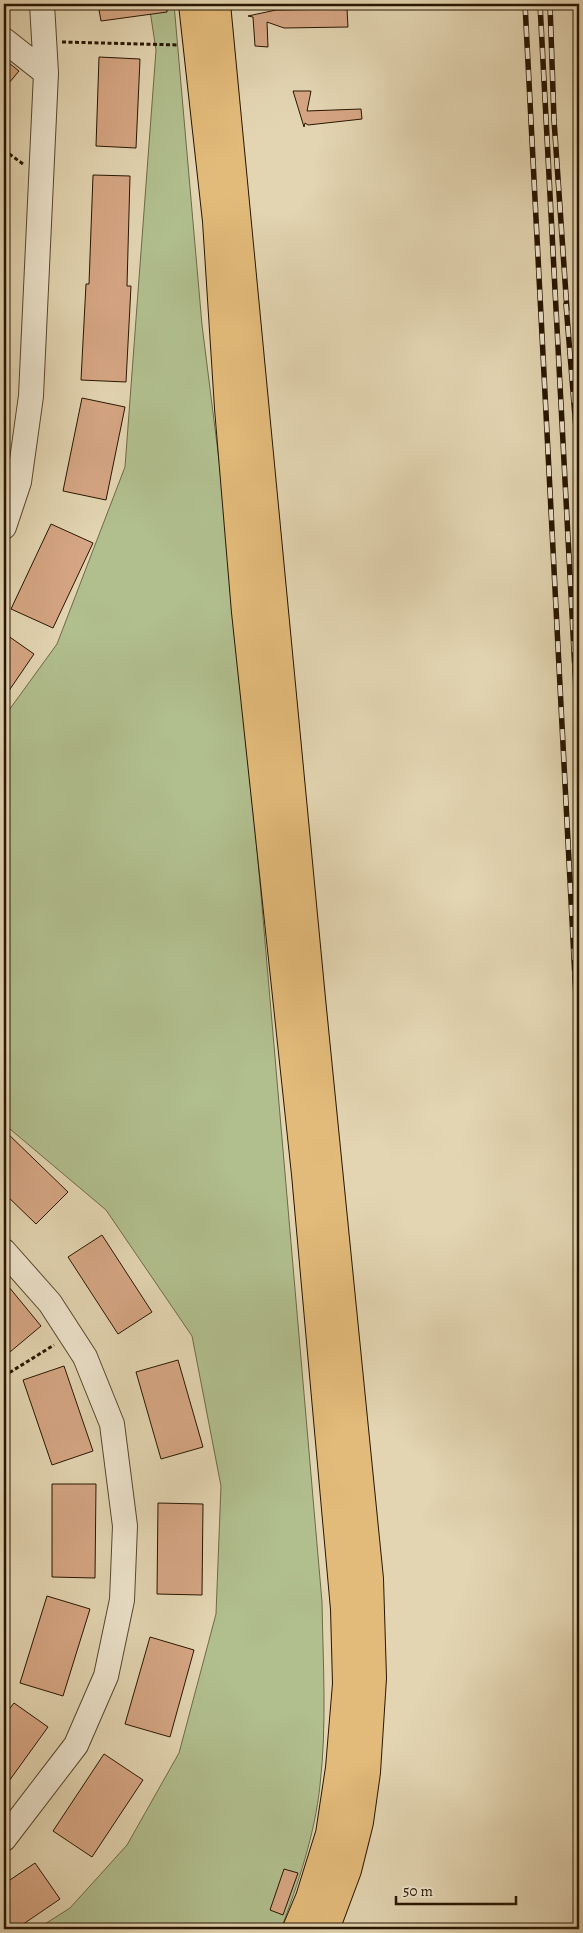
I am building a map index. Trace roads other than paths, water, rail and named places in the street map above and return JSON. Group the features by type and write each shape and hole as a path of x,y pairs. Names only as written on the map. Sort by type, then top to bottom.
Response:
{"main road":[{"path":"193,4 216,221 246,612 306,1174 345,1609 347,1684 340,1768 332,1825 310,1898 297,1929"},
{"path":"216,4 311,999 369,1579 372,1678 366,1772 359,1822 347,1870 325,1929"}],"street":[{"path":"4,527 19,482 31,396 46,72 42,4"},
{"path":"4,40 46,72"},
{"path":"4,1251 50,1303 85,1357 112,1424 125,1526 122,1600 106,1676 76,1746 4,1839"}],"railway":[{"path":"525,4 579,1056"},
{"path":"540,4 579,747"},
{"path":"550,4 554,120 567,310"},
{"path":"566,304 579,466"}]}
